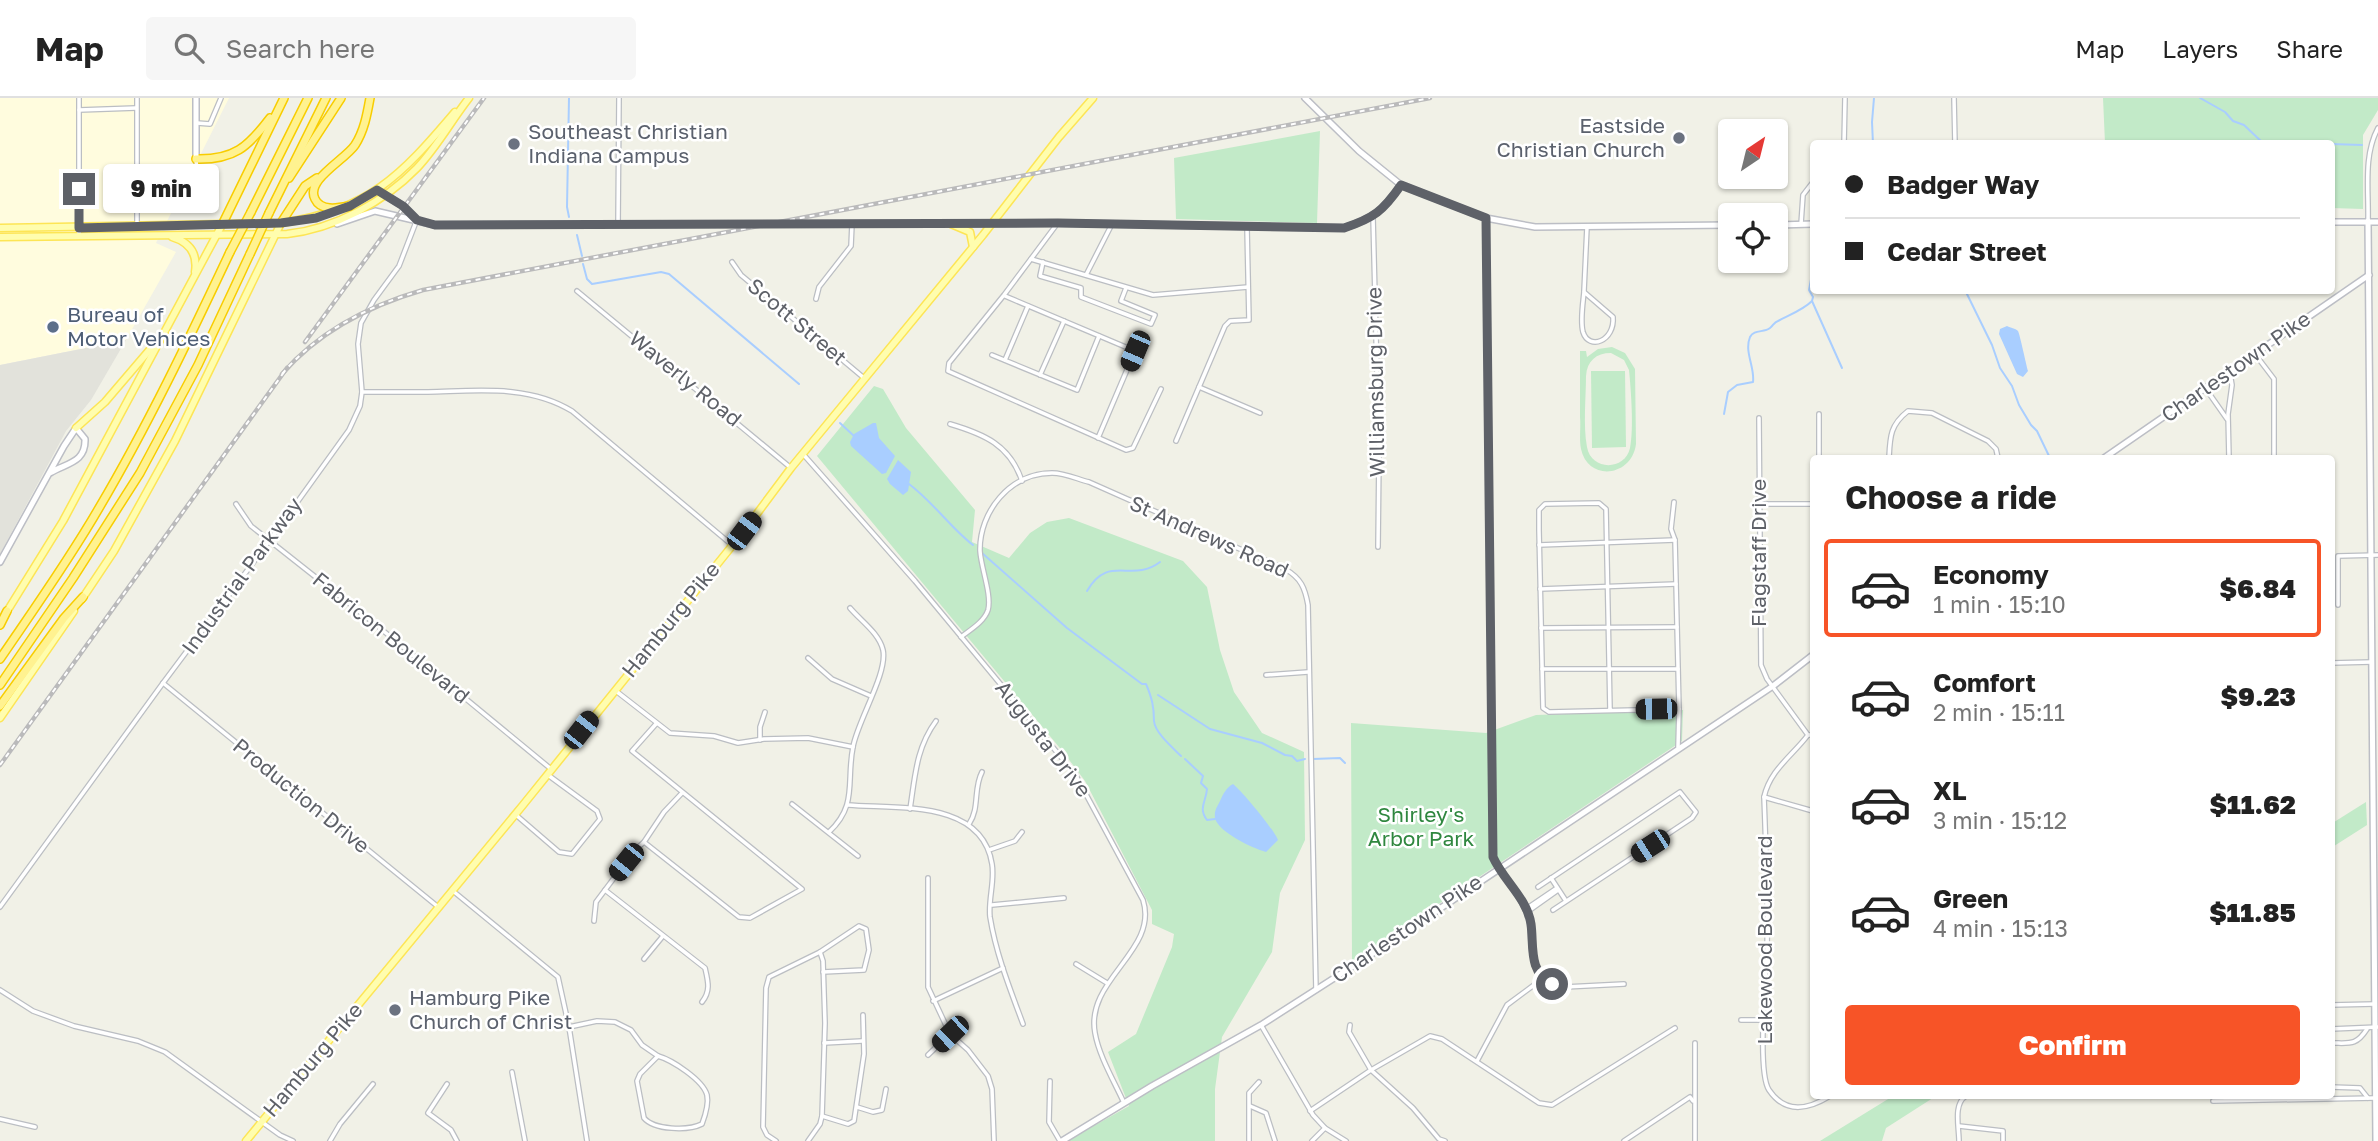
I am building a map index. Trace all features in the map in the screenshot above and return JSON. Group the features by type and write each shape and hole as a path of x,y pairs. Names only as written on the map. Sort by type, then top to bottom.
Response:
{"highway":[{"path":"223,223 284,98"},
{"path":"0,659 105,498 160,399 306,98"},
{"path":"0,685 140,473 198,365 273,202 326,98"},
{"path":"273,202 341,98"},
{"path":"350,206 327,208 316,201 313,195 315,184 355,145 366,120 370,98"},
{"path":"196,159 224,157 239,151 255,138 279,107"},
{"path":"281,223 305,186 324,174"},
{"path":"0,706 64,618 83,597"},
{"path":"0,624 8,611"}],"main road":[{"path":"196,98 196,159"},
{"path":"0,228 281,223 316,218 350,206 377,190 418,155 469,98"},
{"name":"Hamburg Pike","path":"246,1141 453,891 791,468 1093,98"},
{"path":"1305,98 1359,152 1401,185 1486,218 1535,227 1718,225"},
{"path":"314,229 385,196 416,168 463,105"},
{"path":"0,237 277,234 314,229 375,211 435,225 1058,223 1344,228 1373,217 1390,201 1401,185"},
{"path":"377,190 403,206 417,220"},
{"path":"2335,222 2378,222"},
{"path":"2368,222 2375,555 2375,645 2372,662 2376,872 2376,1141"},
{"path":"8,611 63,521 223,223"},
{"path":"0,718 114,551 175,441 281,223"},
{"path":"951,223 970,232 973,248"},
{"path":"1788,225 1810,224"},
{"path":"166,235 190,246 197,260 194,275"},
{"name":"Charlestown Pike","path":"2108,455 2369,275"},
{"path":"0,562 76,428 104,402 166,331"},
{"path":"50,473 76,461 83,454 85,439 76,428"},
{"name":"Charlestown Pike","path":"1061,1141 1316,990 1773,686 1810,657"}],"street":[{"path":"79,98 79,236"},
{"path":"137,98 137,227"},
{"path":"197,124 210,124 221,98"},
{"path":"618,225 619,98"},
{"path":"1843,140 1845,98"},
{"path":"1954,98 1955,140"},
{"path":"79,110 137,108"},
{"path":"2368,222 2368,158 2372,138 2378,128"},
{"path":"196,159 198,187 209,198"},
{"path":"1801,225 1803,195 1810,186"},
{"name":"Williamsburg Drive","path":"1373,217 1379,455 1378,547"},
{"path":"1486,218 1493,857 1498,868 1516,890 1526,911 1531,924 1532,953 1542,979 1565,987 1624,984"},
{"name":"Industrial Parkway","path":"0,907 349,429 362,392 358,344 361,323 399,266 417,220"},
{"path":"1058,223 949,363 948,371 1126,450 1133,448 1161,389"},
{"path":"816,299 819,287 850,246 852,224"},
{"path":"1086,275 1112,224"},
{"path":"1584,292 1613,317 1612,332 1600,341 1596,342 1584,335 1584,292 1587,226"},
{"path":"1176,441 1227,323 1249,320 1247,228"},
{"path":"1031,259 1153,295 1248,287"},
{"name":"Scott Street","path":"732,262 741,275 864,378"},
{"path":"1043,262 1040,276 1081,288 1081,297 1151,324 1155,314 1121,301 1126,287"},
{"name":"Waverly Road","path":"577,291 791,468"},
{"path":"1004,295 1135,351 1098,438"},
{"path":"1006,360 1028,306"},
{"path":"1040,375 1064,321"},
{"path":"992,355 1076,390 1099,336"},
{"path":"2255,354 2274,379 2274,455"},
{"path":"2229,455 2228,421 2232,385 2230,373"},
{"path":"1199,387 1260,413"},
{"path":"2206,389 2228,421"},
{"path":"362,392 498,391 548,398 572,412 732,545"},
{"path":"1889,455 1892,426 1908,411 1932,413 1988,441 1996,449 1997,455"},
{"path":"1819,414 1819,455"},
{"name":"Flagstaff Drive","path":"1759,418 1760,656 1763,673 1773,686"},
{"path":"950,425 987,437 1013,461 1022,481"},
{"name":"Augusta Drive","path":"803,454 853,509 1075,774 1143,900 1147,911 1143,932 1107,983 1097,1007 1095,1033 1124,1103"},
{"name":"St Andrews Road","path":"961,637 980,621 988,610 980,555 982,526 990,509 997,500 1022,481 1055,473 1089,482 1293,573 1303,584 1308,605 1316,990"},
{"path":"1674,502 1671,529 1675,540 1678,747"},
{"path":"1610,710 1606,509 1602,504 1546,503 1539,510 1545,711 1679,709"},
{"name":"Fabricon Boulevard","path":"236,504 251,526 597,811 600,819 572,854 559,852 515,814"},
{"path":"1760,504 1810,504"},
{"path":"1539,545 1675,540"},
{"path":"2338,605 2338,556 2375,555"},
{"path":"1540,589 1676,584"},
{"path":"829,832 839,823 848,805 853,747 884,659 877,637 850,608"},
{"path":"1541,628 1677,627"},
{"path":"808,658 832,678 871,696"},
{"path":"2335,663 2372,662"},
{"path":"1542,669 1678,669"},
{"path":"1266,675 1308,673"},
{"name":"Production Drive","path":"163,683 439,908"},
{"name":"Lakewood Boulevard","path":"1773,686 1810,734"},
{"path":"614,690 670,733 714,736 738,743 808,738 853,747"},
{"path":"760,740 760,727 765,712"},
{"path":"910,809 918,758 925,738 936,721"},
{"path":"644,842 739,917 750,918 802,889 632,751 656,724"},
{"name":"Lakewood Boulevard","path":"1810,736 1774,771 1764,797 1767,952 1763,1020 1764,1067 1768,1089 1779,1101 1797,1108 1825,1099"},
{"path":"969,824 975,813 978,780 982,772"},
{"path":"594,921 596,902 681,791"},
{"path":"1538,887 1680,792 1696,812 1692,818 1553,910"},
{"path":"1764,797 1810,810"},
{"path":"792,804 858,856"},
{"path":"848,805 944,814 969,824 989,850 993,878 990,916 1003,968 1023,1024"},
{"path":"989,850 1015,841 1022,832"},
{"path":"928,878 928,987 950,1034 968,1050 988,1076 992,1089 994,1141"},
{"path":"1551,878 1566,901"},
{"path":"1526,911 1558,889"},
{"path":"605,890 705,968 709,987 702,1002"},
{"path":"453,891 558,977 569,1027 587,1141"},
{"path":"992,905 1064,898"},
{"path":"776,1141 767,1135 763,1127 766,988 769,977 820,952 859,926 866,929 869,950 864,970 823,972"},
{"path":"644,959 663,936"},
{"path":"808,1141 820,1124 822,1116 824,1043 823,972 820,952"},
{"path":"1076,964 1107,983"},
{"path":"933,1001 1003,968"},
{"path":"1477,1062 1507,1005 1542,979"},
{"path":"0,990 33,1011 79,1028 138,1041 166,1052 293,1141"},
{"path":"2335,1005 2375,1004"},
{"path":"822,1116 848,1124 854,1121 864,1054 863,1015"},
{"path":"1741,1020 1763,1020"},
{"path":"569,1027 597,1021 615,1021 631,1030 642,1045 675,1063 703,1086 707,1099 702,1124 695,1127 653,1125 644,1118 637,1081 640,1074 658,1056"},
{"path":"1350,1024 1349,1032 1371,1070 1413,1108 1439,1139 1445,1141"},
{"path":"1261,1025 1310,1111 1325,1128 1346,1141"},
{"path":"2335,1029 2377,1027"},
{"path":"1310,1111 1371,1070 1430,1036 1441,1039 1539,1103 1552,1105 1675,1028"},
{"path":"2335,1043 2354,1043 2360,1040 2367,1029"},
{"path":"928,1055 950,1034"},
{"path":"824,1043 862,1041"},
{"path":"1695,1043 1695,1141"},
{"path":"512,1072 525,1141"},
{"path":"1050,1081 1049,1122 1061,1141"},
{"path":"1249,1141 1249,1093 1259,1082"},
{"path":"330,1141 340,1124 373,1084"},
{"path":"447,1084 428,1113 452,1130 457,1141"},
{"path":"2335,1087 2360,1088 2368,1098"},
{"path":"857,1107 873,1112 882,1110 886,1089"},
{"path":"1624,1141 1690,1097 1693,1102"},
{"path":"2335,1098 2376,1098"},
{"path":"1961,1099 1958,1105 1959,1141 1966,1141"},
{"path":"2213,1101 2235,1099"},
{"path":"1249,1106 1266,1113 1275,1141"},
{"path":"0,1119 34,1127"},
{"path":"1959,1126 2003,1131 2003,1141"},
{"path":"1311,1141 1325,1128"}],"shaded area":[{"path":"0,98 229,98 156,243 176,252 126,340 0,365"},
{"path":"126,340 91,400 66,431 0,554 0,365"}],"green space":[{"path":"2103,98 2378,98 2378,110 2363,135 2363,209 2335,208 2335,140 2105,140"},
{"path":"1320,131 1317,223 1176,219 1174,158"},
{"path":"1612,347 1625,353 1635,369 1636,444 1627,463 1610,471 1600,471 1592,467 1585,460 1580,445 1580,351 1586,351 1587,357 1598,349","holes":["1611,353 1624,360 1629,370 1631,388 1630,448 1622,461 1601,464 1590,455 1587,447 1587,371 1590,362 1601,354"]},
{"path":"1591,371 1625,371 1626,447 1592,448"},
{"path":"874,386 883,389 906,428 975,510 972,542 1009,558 1030,533 1047,522 1069,518 1183,561 1207,587 1220,650 1234,692 1262,733 1304,752 1305,840 1280,893 1272,952 1222,1037 1215,1089 1215,1141 1067,1141 1129,1106 1108,1052 1136,1034 1172,947 1174,934 1152,924 1152,910 1085,781 817,456"},
{"name":"Shirley's Arbor Park","path":"1683,710 1682,741 1352,962 1351,723 1486,733 1536,715"},
{"path":"2366,802 2367,825 2335,845 2335,821"},
{"path":"1888,1099 1931,1099 1886,1128 1882,1141 1820,1141"}],"water":[{"path":"2007,326 2017,330 2019,334 2028,371 2023,377 2017,374 1999,334 2000,329"},
{"path":"876,423 879,438 895,456 886,473 882,474 851,446 850,442 854,434"},
{"path":"898,460 911,472 908,491 903,495 887,479"},
{"path":"1233,784 1258,811 1278,840 1266,852 1236,839 1217,823 1216,809 1225,791"}],"waterway":[{"path":"569,98 569,217"},
{"path":"1873,140 1874,98"},
{"path":"2200,98 2225,112 2233,121 2244,125 2260,140"},
{"path":"2335,144 2362,145"},
{"path":"577,235 582,256"},
{"path":"583,264 587,279 592,284 661,272 669,274 799,384"},
{"path":"1810,285 1810,292"},
{"path":"1811,294 1842,368"},
{"path":"1967,294 2000,368 2049,455"},
{"path":"1724,414 1728,392 1737,385 1753,382 1748,348 1750,337 1768,329 1775,322 1812,301"},
{"path":"840,423 854,436"},
{"path":"909,484 973,545"},
{"path":"982,553 1067,628 1142,684 1146,684 1155,726 1181,756"},
{"path":"1087,591 1095,580 1104,574 1149,568 1160,562"},
{"path":"1158,695 1210,729 1262,743 1292,756 1297,761 1305,759"},
{"path":"1313,759 1340,758 1345,763"},
{"path":"1185,759 1203,776 1201,783 1207,789 1203,812 1207,820 1215,819"}],"railway":[{"path":"305,342 484,98"},
{"path":"282,374 312,345 346,322 383,304 423,290 1430,98"},
{"path":"0,765 287,368"}],"place":[{"name":"Eastside Christian Church","path":"1679,138"},
{"name":"Southeast Christian Indiana Campus","path":"514,144"},
{"name":"Bureau of Motor Vehices","path":"53,327"},
{"name":"Hamburg Pike Church of Christ","path":"395,1010"}],"route":[{"path":"79,189 79,228 281,223 316,218 350,206 377,190 403,206 417,220 435,225 1058,223 1344,228 1373,217 1390,201 1401,185 1486,218 1493,857 1526,909 1531,924 1535,963 1542,979 1552,984"}]}
